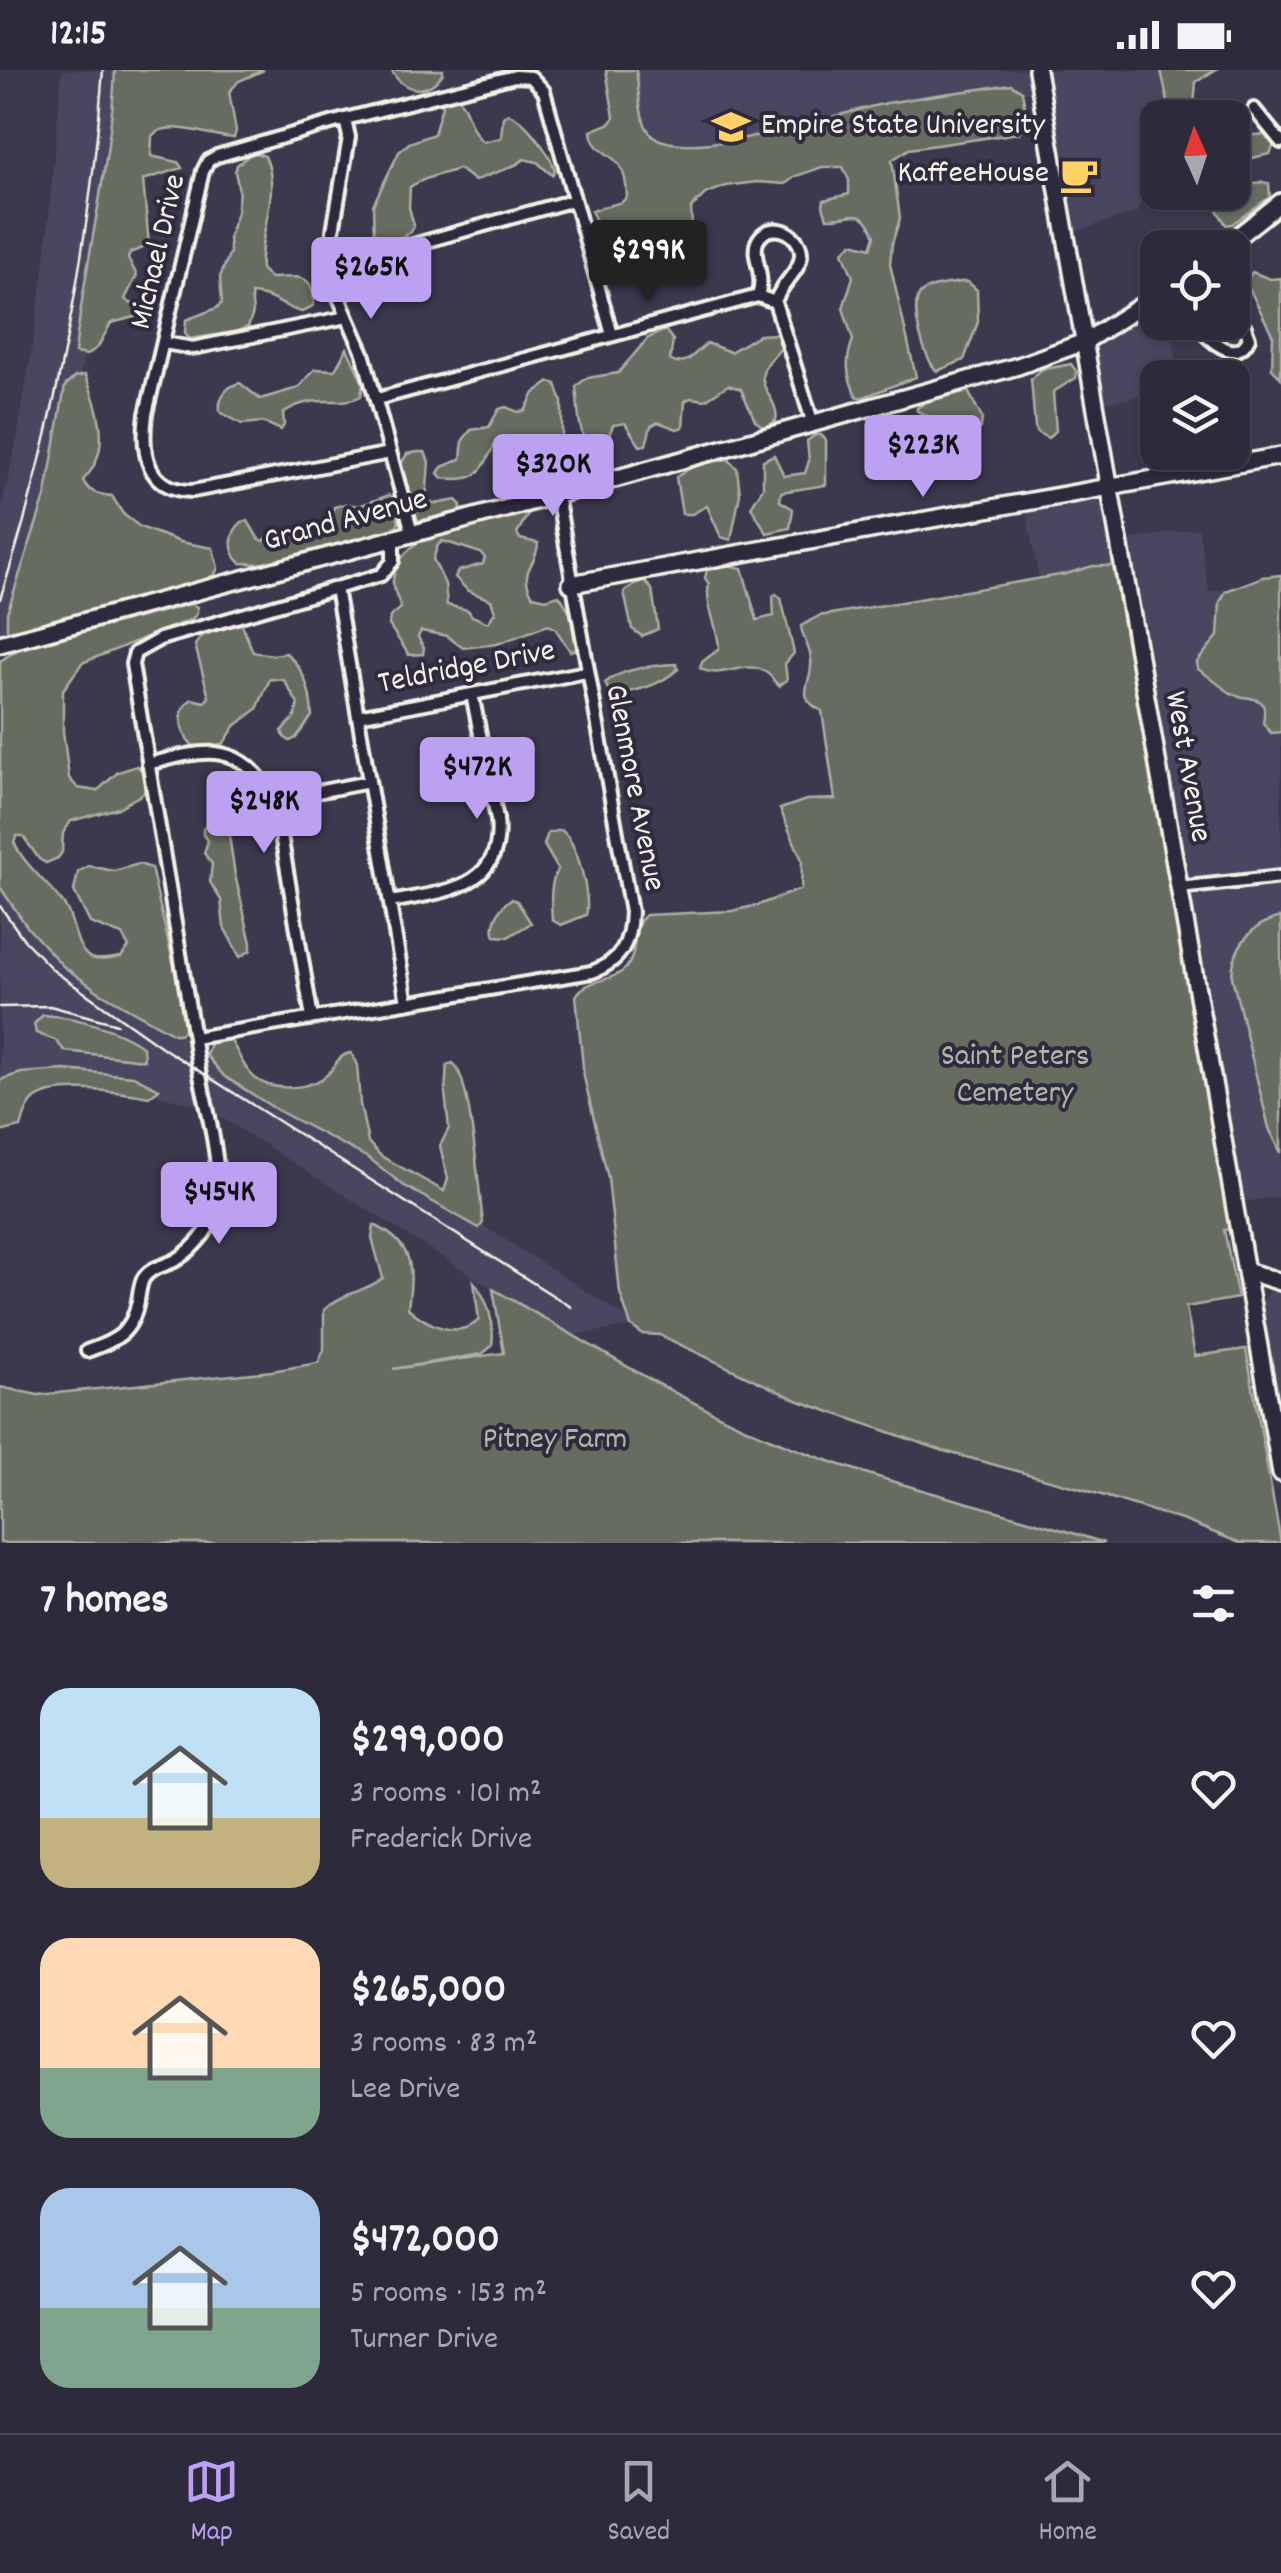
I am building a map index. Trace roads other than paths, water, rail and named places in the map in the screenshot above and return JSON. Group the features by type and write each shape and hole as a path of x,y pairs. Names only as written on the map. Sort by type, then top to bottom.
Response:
{"street":[{"name":"West Avenue","path":"1037,70 1281,1473"},
{"name":"Michael Drive","path":"390,454 193,491 178,491 164,485 152,472 144,434 208,162 226,152 345,119 515,76 531,77 544,91 612,335"},
{"path":"1254,109 1281,142"},
{"path":"345,119 349,137 333,230 337,294 363,353 412,532"},
{"path":"334,267 574,200"},
{"path":"1246,230 1281,202"},
{"path":"758,296 762,284 757,243 764,233 784,230 801,247 801,261 779,289 775,302 813,424"},
{"path":"377,399 758,296 775,302"},
{"name":"Grand Avenue","path":"2,643 1018,366 1084,342 1140,307"},
{"path":"164,343 193,348 347,317"},
{"path":"1215,340 1235,352 1244,348 1248,340"},
{"path":"571,584 1281,456"},
{"name":"Glenmore Avenue","path":"194,1038 592,972 620,956 630,935 631,912 557,494"},
{"path":"87,1351 119,1338 129,1329 142,1280 155,1268 178,1259 190,1249 205,1232 217,1204 217,1162 197,1070 132,664 135,653 160,639 381,575 393,561 392,537"},
{"path":"336,588 407,1003"},
{"name":"Teldridge Drive","path":"358,716 586,672"},
{"path":"390,902 465,886 494,855 499,839 497,819 472,694"},
{"path":"148,764 192,753 233,756 252,767 276,800 312,1018"},
{"path":"276,800 369,782"},
{"path":"1179,888 1281,877"},
{"path":"1246,1271 1281,1282"}],"railway":[{"path":"0,599 37,472 67,338 89,202 103,70"},
{"path":"0,906 25,941 54,971 166,1050 571,1307"},
{"path":"0,1007 50,1006 117,1024"}],"place":[{"name":"Empire State University","path":"731,127"},
{"name":"KaffeeHouse","path":"1079,175"}],"park label":[{"name":"Saint Peters Cemetery","path":"1015,1076"},
{"name":"Pitney Farm","path":"555,1441"}]}
